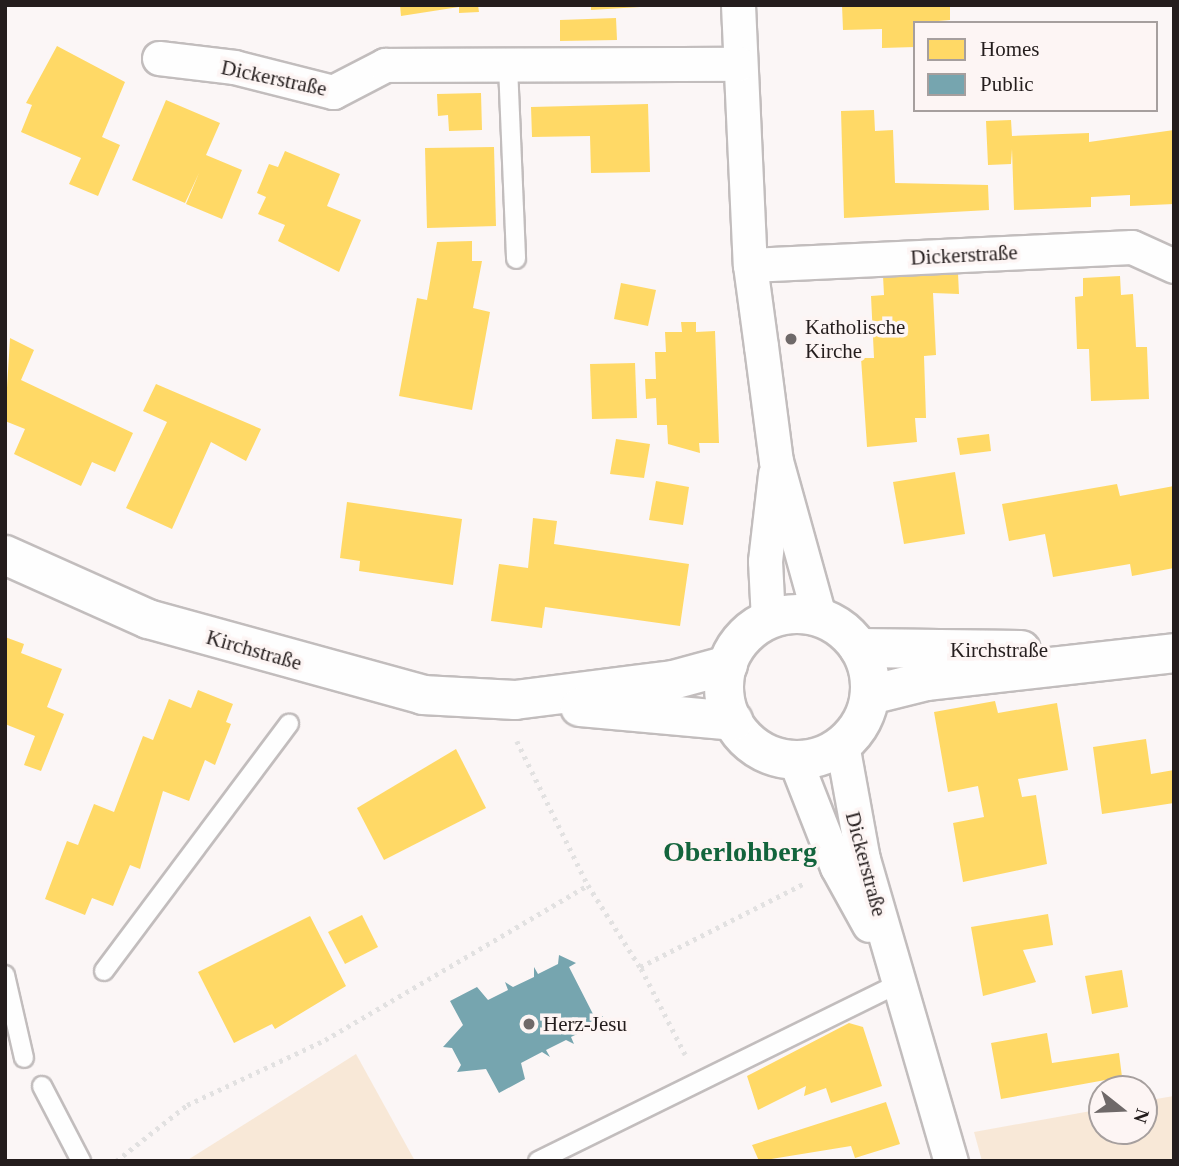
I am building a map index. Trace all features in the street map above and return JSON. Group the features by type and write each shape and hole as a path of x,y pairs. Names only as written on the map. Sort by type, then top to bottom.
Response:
{"street":[{"path":"738,5 750,265 776,461 819,616 859,648 870,695 865,714 842,744 794,760 758,749 733,721 726,703 728,665 738,644 768,620 819,616"},
{"name":"Dickerstraße","path":"159,58 234,67 333,92 385,65 739,64"},
{"name":"Dickerstraße","path":"750,265 1132,247 1174,266"},
{"path":"768,620 765,561 776,461"},
{"name":"Kirchstraße","path":"5,555 148,619 240,647 423,695 733,721"},
{"name":"Kirchstraße","path":"859,648 1086,650 1156,655"},
{"name":"Kirchstraße","path":"870,695 926,681 1156,655"},
{"name":"Kirchstraße","path":"506,700 673,680 728,665"},
{"name":"Dickerstraße","path":"842,744 848,798 951,1161"},
{"name":"Dickerstraße","path":"794,760 836,867 901,982"}],"lane":[{"path":"508,66 516,259"},
{"path":"104,971 289,724"},
{"path":"5,975 24,1058"},
{"path":"538,1161 901,982"},
{"path":"42,1086 81,1161"}],"path":[{"path":"506,700 588,885 640,967 698,1081"},
{"path":"640,967 836,867"},
{"path":"116,1161 187,1105 325,1041 588,885"}],"shaded area":[{"path":"356,1054 415,1161 186,1161"},
{"path":"1174,1096 1174,1161 982,1161 974,1132 1088,1112 1088,1145 1158,1145 1158,1099"}],"building: Homes":[{"path":"400,5 478,5 479,12 459,13 459,7 401,16"},
{"path":"591,5 640,5 640,7 591,10"},
{"path":"842,5 950,5 950,20 913,21 913,47 882,48 882,29 843,30"},
{"path":"616,18 617,40 560,41 560,20"},
{"path":"57,46 125,82 102,137 120,145 98,196 69,184 81,158 21,132 32,105 26,103"},
{"path":"481,93 482,130 449,131 448,115 438,116 437,94"},
{"path":"166,100 220,123 206,155 242,170 222,219 186,204 199,173 185,203 132,180"},
{"path":"648,104 650,172 591,173 590,136 532,137 531,107"},
{"path":"874,110 875,131 893,130 895,183 988,185 989,210 844,218 841,111"},
{"path":"1011,120 1012,136 1089,133 1089,142 1174,130 1174,204 1130,206 1130,195 1091,197 1091,207 1014,210 1012,149 1011,164 988,165 986,121"},
{"path":"494,147 496,226 427,228 425,148"},
{"path":"285,151 340,174 327,206 361,220 339,272 278,241 285,225 258,214 266,197 257,193 269,164 278,167"},
{"path":"472,241 472,261 482,261 473,308 490,312 472,410 399,396 417,298 427,300 437,242"},
{"path":"958,273 959,294 933,293 936,355 924,356 926,418 915,418 917,442 867,447 861,358 874,358 871,296 884,295 883,276"},
{"path":"1120,276 1121,295 1133,294 1136,347 1147,347 1149,399 1091,401 1089,349 1077,349 1075,297 1083,296 1083,278"},
{"path":"621,283 656,290 648,326 614,319"},
{"path":"681,322 696,322 696,332 715,331 719,443 699,443 700,453 668,444 667,425 657,425 656,398 646,399 645,379 656,379 655,352 666,352 665,332 682,332"},
{"path":"10,338 34,350 21,380 133,433 115,472 92,462 81,486 14,454 25,429 5,421"},
{"path":"635,363 637,418 592,419 590,364"},
{"path":"156,384 261,429 246,461 211,442 172,529 126,508 167,422 143,411"},
{"path":"989,434 991,451 960,455 957,438"},
{"path":"616,439 650,444 644,478 610,474"},
{"path":"955,472 965,534 904,544 893,482"},
{"path":"656,481 689,487 683,525 649,520"},
{"path":"1117,484 1120,496 1174,486 1174,568 1132,576 1130,564 1053,577 1045,534 1009,541 1002,504"},
{"path":"347,502 462,519 453,585 359,571 360,561 340,558"},
{"path":"533,518 557,521 554,544 689,564 680,626 545,607 542,628 491,621 499,564 528,568"},
{"path":"5,637 24,644 21,653 62,669 47,707 64,714 41,771 24,765 35,736 5,724"},
{"path":"198,690 233,704 226,722 231,724 215,765 205,760 189,801 163,791 140,869 130,865 113,906 92,898 85,915 45,899 67,841 78,845 94,804 114,812 143,736 153,740 169,699 191,708"},
{"path":"995,701 998,713 1057,703 1068,770 1018,779 1022,797 1036,795 1047,864 963,882 953,823 984,817 978,786 948,792 934,712"},
{"path":"1146,739 1151,774 1174,770 1174,803 1102,814 1093,747"},
{"path":"456,749 486,808 384,860 357,808"},
{"path":"1048,914 1053,945 1023,950 1036,982 983,996 971,927"},
{"path":"362,915 378,947 345,964 328,932"},
{"path":"310,916 346,986 275,1029 272,1024 234,1043 198,972"},
{"path":"1122,970 1128,1007 1092,1014 1085,976"},
{"path":"849,1023 863,1027 882,1086 831,1103 826,1088 804,1096 806,1086 758,1110 747,1076"},
{"path":"1047,1033 1052,1063 1119,1053 1122,1075 1088,1075 1088,1083 1001,1099 991,1043"},
{"path":"886,1102 900,1144 855,1158 851,1146 759,1161 752,1145"}],"building: Public":[{"name":"Herz-Jesu","path":"559,955 576,963 569,967 594,1016 603,1016 595,1024 599,1031 591,1027 571,1037 574,1044 566,1040 546,1050 550,1057 542,1052 521,1063 525,1079 499,1093 486,1069 457,1072 461,1065 452,1048 443,1047 463,1025 450,1001 477,987 488,1000 508,990 505,982 513,987 534,977 534,967 538,974 558,964"}],"place":[{"name":"Katholische Kirche","path":"791,339"},
{"name":"Herz-Jesu","path":"529,1024"}],"district":[{"name":"Oberlohberg","path":"740,852"}]}
